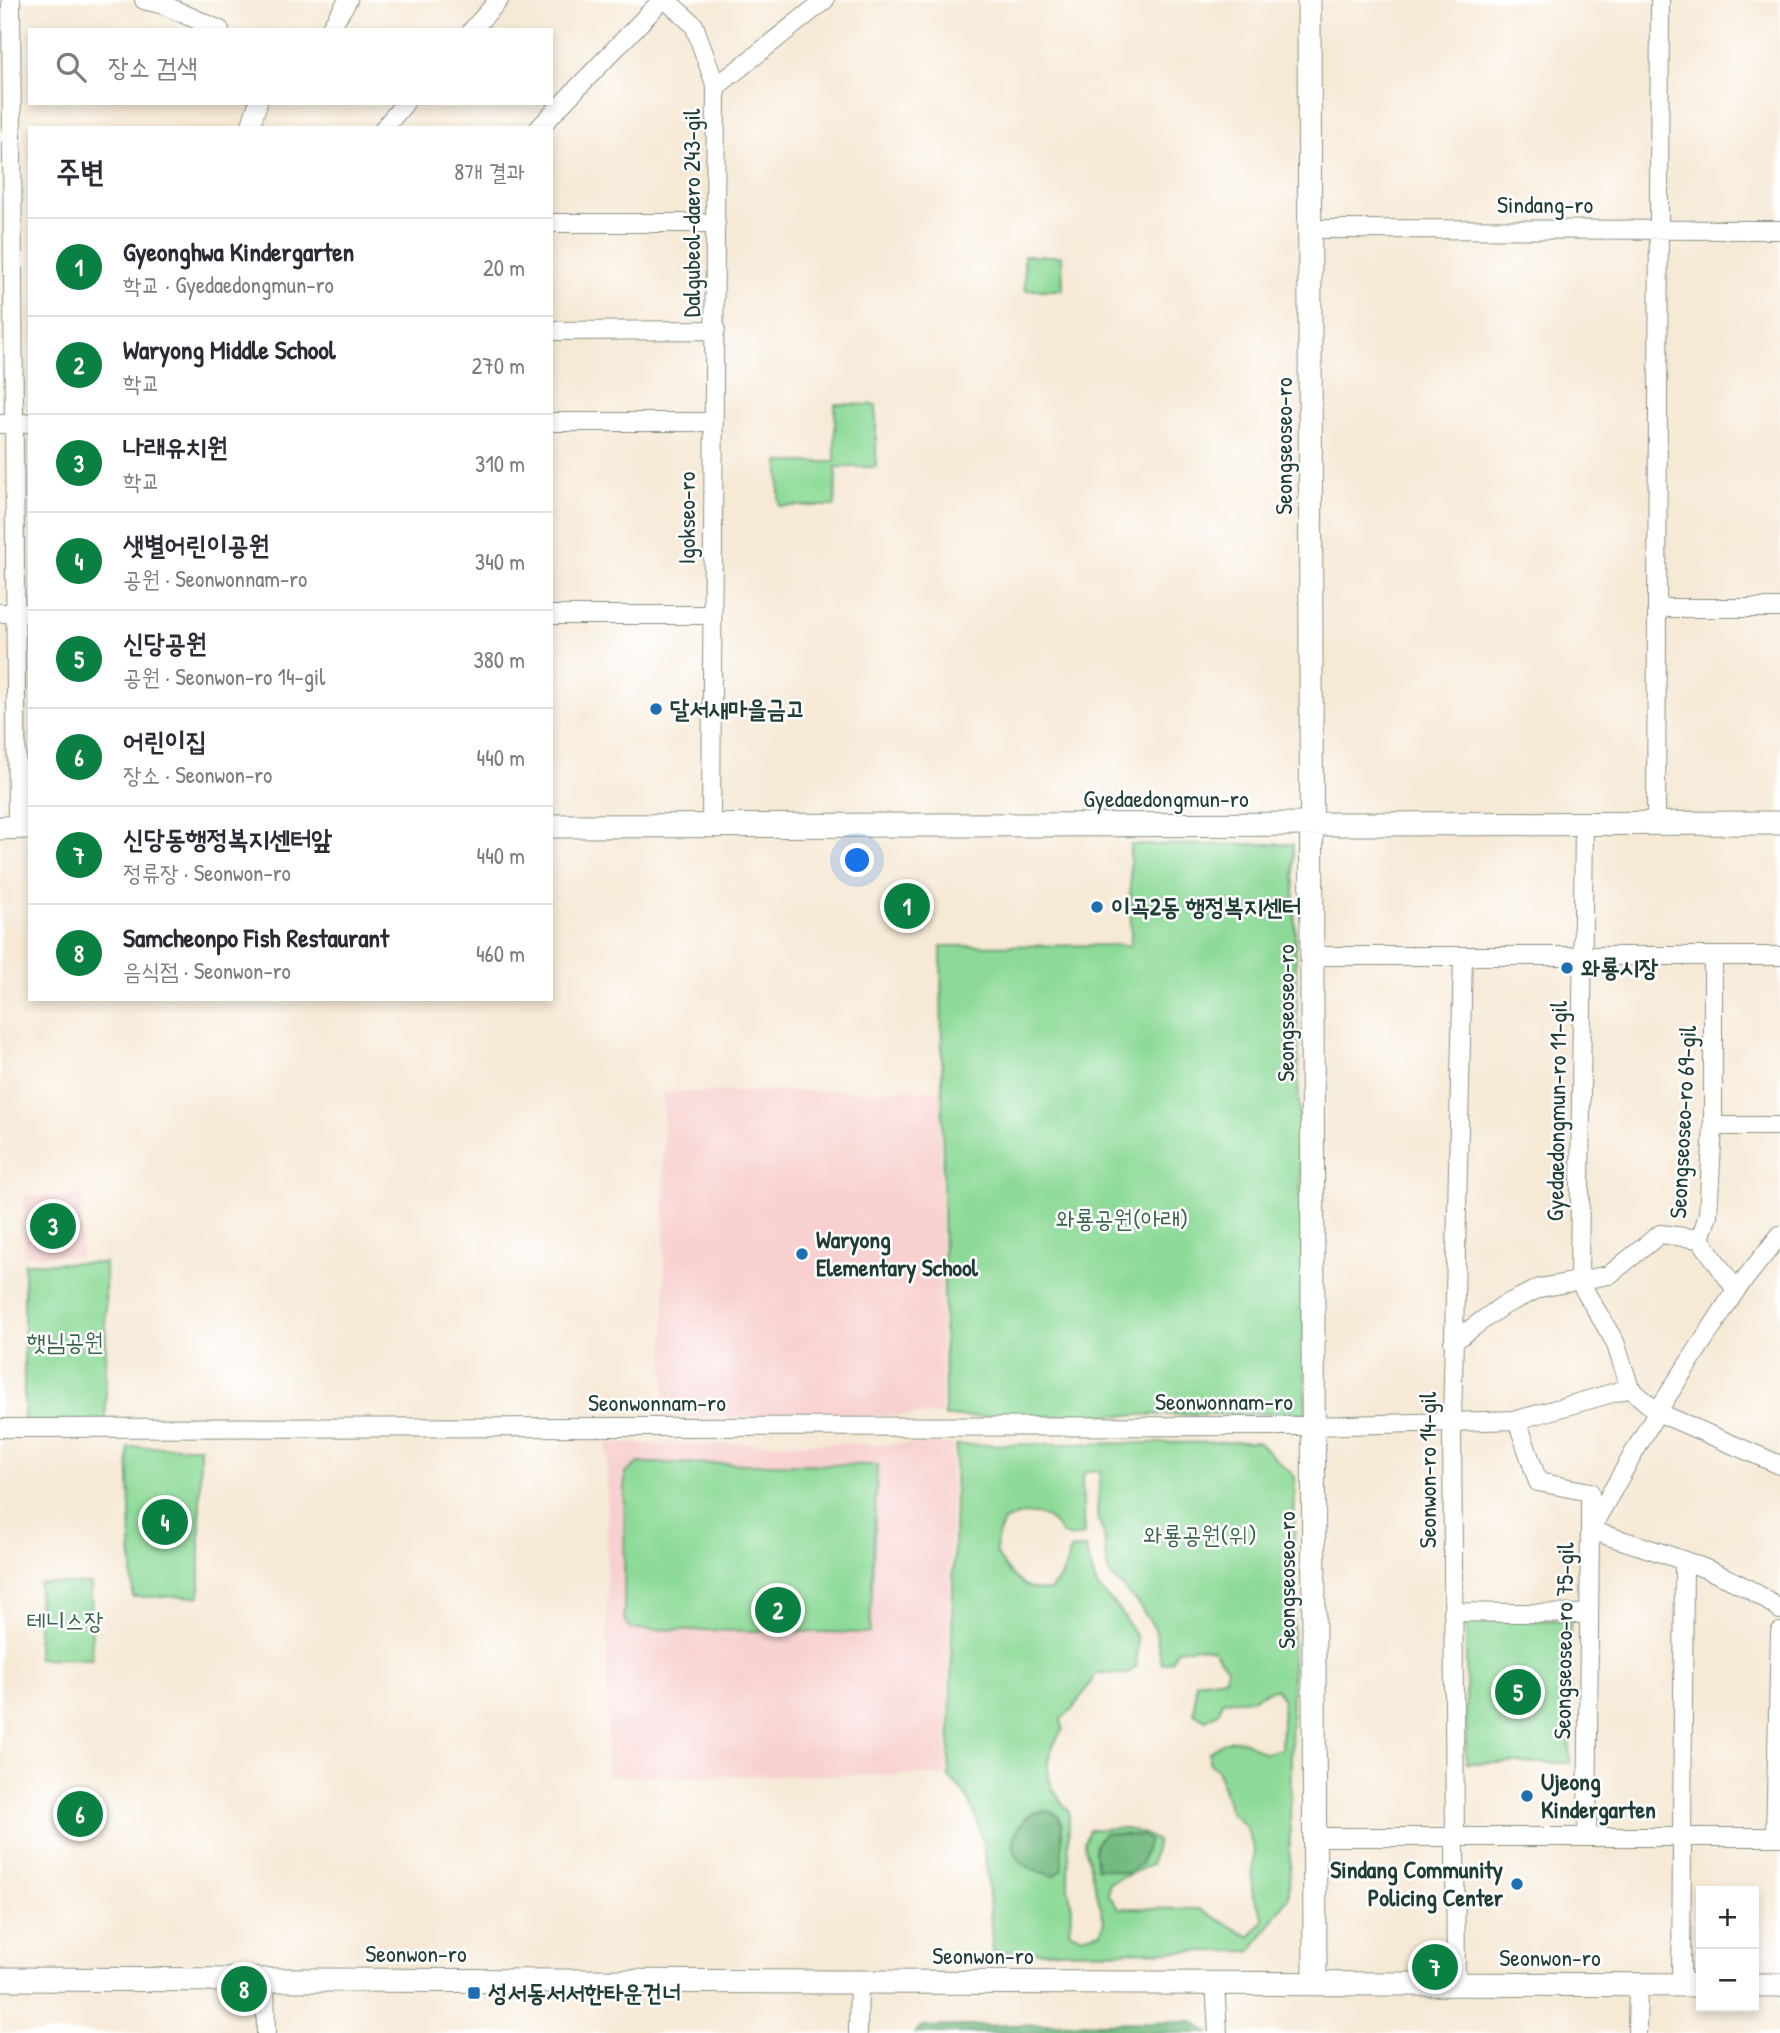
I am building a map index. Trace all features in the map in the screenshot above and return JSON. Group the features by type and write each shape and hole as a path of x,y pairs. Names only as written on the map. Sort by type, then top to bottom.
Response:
{"main road":[{"name":"Seongseoseo-ro","path":"1309,0 1315,1983"},
{"name":"Gyedaedongmun-ro","path":"553,826 1780,823"},
{"name":"Seonwon-ro","path":"0,1979 1691,1985"},
{"path":"1759,1985 1780,1985"}],"street":[{"path":"11,0 7,222 15,423 16,828"},
{"path":"144,0 164,5 216,28"},
{"path":"330,28 348,0"},
{"path":"474,28 499,0"},
{"path":"541,126 664,0 694,25 716,87"},
{"name":"Dalgubeol-daero 243-gil","path":"712,422 716,395 716,87 825,0"},
{"path":"1656,823 1660,0"},
{"path":"251,126 257,105"},
{"path":"386,126 403,105"},
{"path":"553,223 716,223"},
{"name":"Sindang-ro","path":"1310,229 1780,230"},
{"path":"553,331 716,330"},
{"path":"553,422 712,422"},
{"name":"Igokseo-ro","path":"711,826 712,422"},
{"path":"1657,608 1780,608"},
{"path":"553,615 711,615"},
{"name":"Gyedaedongmun-ro 11-gil","path":"1579,1281 1584,823"},
{"path":"1312,956 1780,956"},
{"name":"Seonwon-ro 14-gil","path":"1456,1984 1452,1422 1463,956"},
{"name":"Seongseoseo-ro 69-gil","path":"1453,1342 1502,1306 1540,1287 1609,1275 1660,1234 1700,1239 1708,1214 1713,1126 1713,956"},
{"path":"1713,1126 1780,1126"},
{"path":"1780,1235 1736,1290 1657,1412 1590,1530 1684,1561 1764,1597 1780,1611"},
{"path":"1700,1239 1736,1290"},
{"path":"1579,1281 1615,1342 1630,1388 1657,1412 1780,1465"},
{"name":"Seonwonnam-ro","path":"0,1428 1313,1426 1517,1420 1630,1388"},
{"name":"Seongseoseo-ro 75-gil","path":"1517,1420 1538,1482 1590,1492 1587,1837"},
{"path":"1684,1561 1682,1837 1691,1985"},
{"path":"1453,1612 1589,1614"},
{"path":"1315,1837 1777,1837 1780,1632"},
{"path":"265,1979 266,2033"},
{"path":"858,2033 859,1982"},
{"path":"1215,1983 1218,2033"},
{"path":"1637,2033 1638,1984"}],"shaded area":[{"name":"Waryong Elementary School","path":"940,1090 941,1415 665,1417 663,1092"},
{"path":"24,1196 81,1196 81,1256 24,1255"},
{"path":"607,1443 952,1444 946,1775 607,1776"}],"green space":[{"path":"1024,256 1062,256 1063,290 1025,290"},
{"path":"835,404 876,405 876,467 836,467 835,506 779,506 779,462 835,462"},
{"name":"와룡공원(아래)","path":"1293,844 1306,1413 945,1417 941,946 1131,945 1130,845"},
{"name":"햇님공원","path":"24,1263 105,1263 106,1422 24,1422"},
{"name":"와룡공원(위)","path":"1258,1442 1295,1477 1289,1897 1251,1951 993,1952 988,1883 980,1833 973,1810 963,1792 949,1778 956,1445","holes":["1093,1470 1100,1472 1097,1515 1104,1535 1108,1572 1138,1604 1155,1629 1162,1664 1172,1661 1177,1650 1196,1647 1214,1650 1227,1668 1225,1678 1196,1682 1194,1713 1206,1720 1218,1713 1222,1701 1251,1699 1276,1688 1283,1700 1281,1749 1265,1753 1243,1741 1231,1740 1209,1752 1209,1762 1218,1771 1230,1812 1246,1827 1254,1849 1252,1891 1264,1920 1250,1937 1199,1909 1118,1908 1108,1895 1109,1883 1151,1865 1157,1841 1132,1830 1116,1828 1089,1830 1084,1842 1104,1920 1101,1932 1081,1937 1069,1931 1072,1908 1068,1887 1069,1811 1050,1781 1048,1762 1063,1729 1061,1718 1073,1709 1097,1673 1127,1674 1137,1666 1137,1638 1119,1609 1097,1587 1085,1548 1071,1550 1062,1576 1050,1590 1025,1586 1006,1568 996,1553 997,1538 1004,1521 1021,1515 1044,1516 1062,1534 1072,1537 1084,1535 1082,1481 1084,1473","1048,1811 1062,1826 1062,1869 1025,1817 1035,1812","1104,1833 1143,1836 1127,1873 1117,1872"]},
{"path":"128,1447 200,1447 200,1596 133,1597"},
{"path":"639,1463 877,1465 870,1633 631,1629 624,1618 625,1474"},
{"name":"테니스장","path":"39,1583 91,1584 92,1659 37,1658"},
{"path":"1570,1620 1570,1763 1466,1763 1466,1621"},
{"path":"1048,1811 1058,1816 1062,1825 1062,1869 1054,1876 1022,1863 1014,1847 1014,1838 1022,1823 1029,1817"},
{"path":"1104,1833 1143,1836 1149,1840 1141,1864 1127,1873 1097,1868 1095,1849 1097,1841"},
{"path":"1192,2021 1210,2033 915,2033 922,2027"}],"place":[{"name":"달서새마을금고","path":"656,709"},
{"name":"Gyeonghwa Kindergarten","path":"907,906"},
{"name":"이곡2동 행정복지센터","path":"1097,907"},
{"name":"와룡시장","path":"1567,968"},
{"name":"나래유치원","path":"53,1226"},
{"name":"Waryong Elementary School","path":"802,1254"},
{"name":"샛별어린이공원","path":"165,1522"},
{"name":"Waryong Middle School","path":"778,1610"},
{"name":"신당공원","path":"1518,1692"},
{"name":"Ujeong Kindergarten","path":"1527,1796"},
{"name":"어린이집","path":"80,1814"},
{"name":"Sindang Community Policing Center","path":"1517,1884"},
{"name":"신당동행정복지센터앞","path":"1435,1967"},
{"name":"Samcheonpo Fish Restaurant","path":"244,1989"},
{"name":"성서동서서한타운건너","path":"474,1993"}]}
